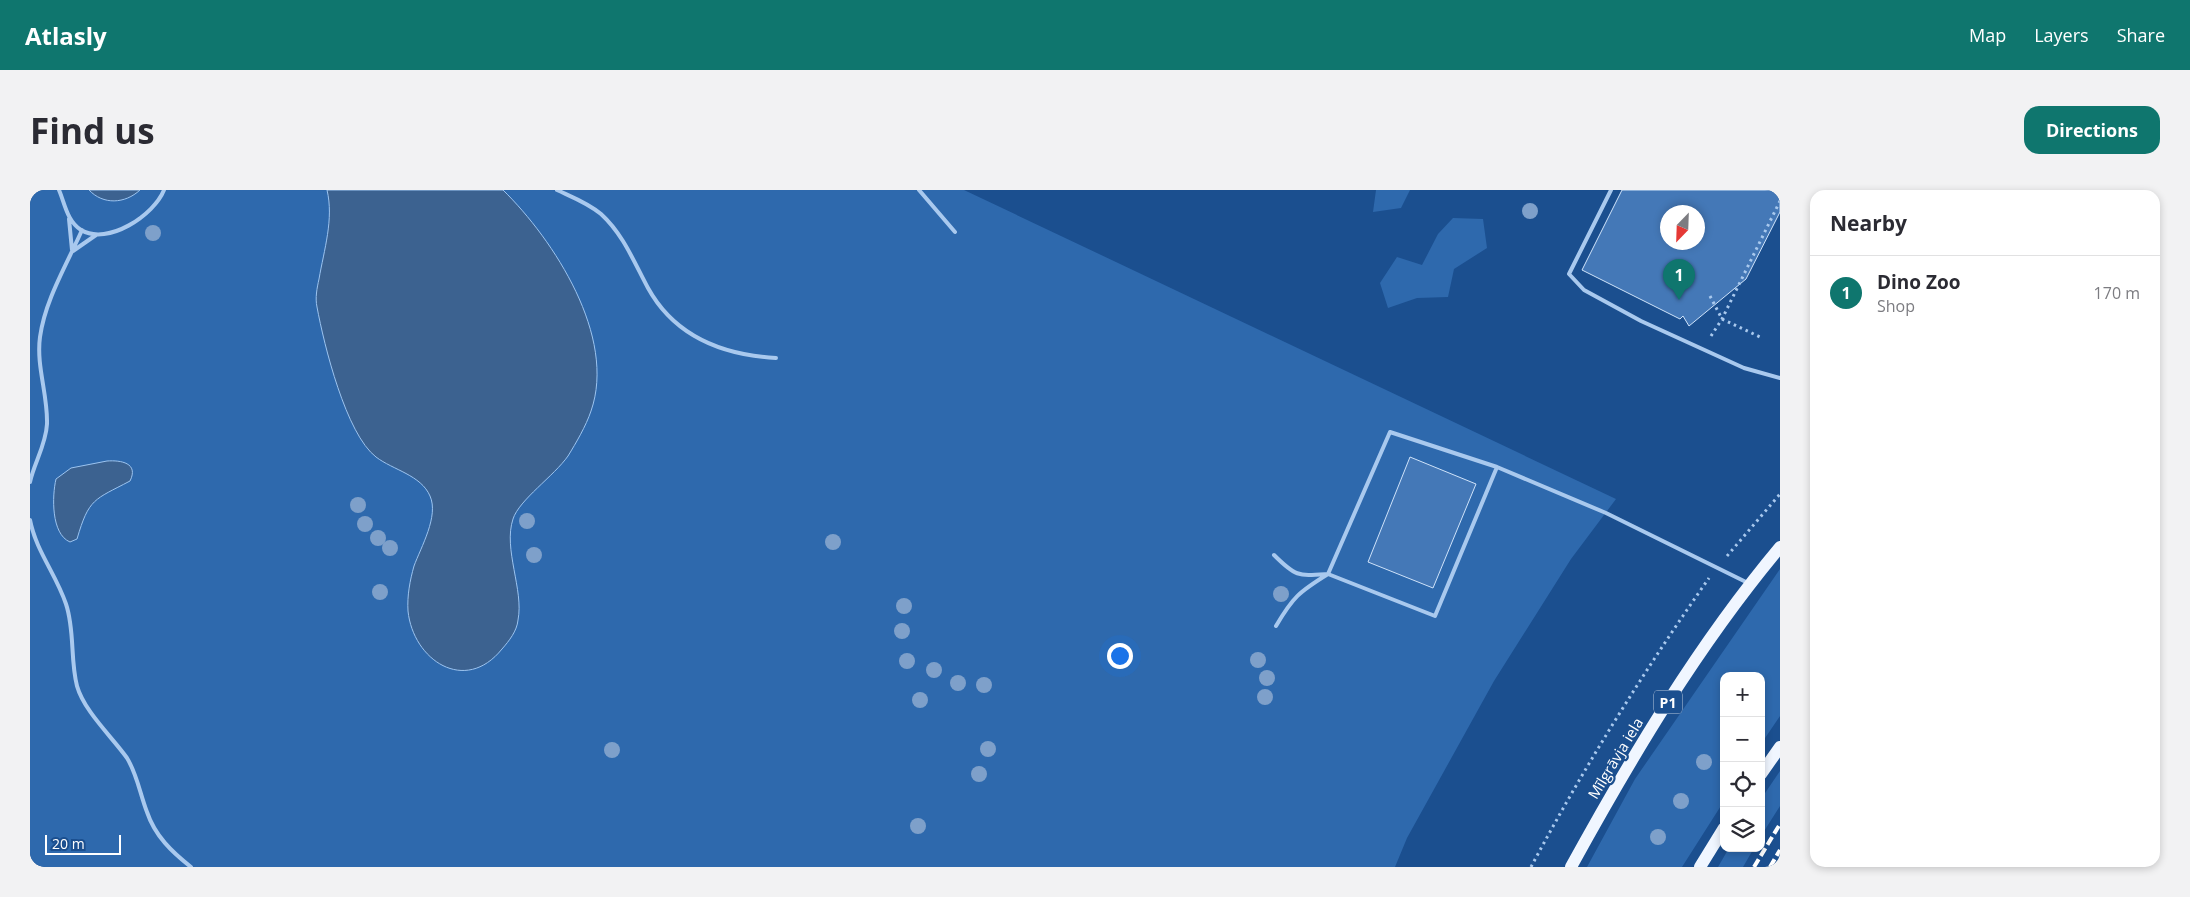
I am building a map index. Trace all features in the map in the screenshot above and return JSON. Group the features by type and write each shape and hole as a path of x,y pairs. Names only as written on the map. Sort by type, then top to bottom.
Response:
{"main road":[{"name":"Mīlgrāvja iela","path":"1571,867 1622,775 1690,668 1749,584 1780,547"},
{"path":"1765,768 1780,747"},
{"path":"1700,867 1720,834"}],"lane":[{"path":"60,190 69,217 72,252"},
{"path":"72,252 99,233 118,229 142,218 157,203 164,190"},
{"path":"557,190 594,209 614,227 624,241 665,314 677,325 716,347 755,357 776,358"},
{"path":"919,190 955,232"},
{"path":"1611,190 1569,274 1584,290 1641,321 1744,368 1780,378"},
{"path":"69,217 82,230 99,233"},
{"path":"30,482 46,430 40,336 48,306 82,230"},
{"path":"1276,626 1291,601 1306,587 1328,574 1390,432 1497,467 1606,513 1749,584"},
{"path":"1274,555 1288,569 1300,576 1328,574 1436,616 1497,467"},
{"path":"30,520 39,548 67,605 72,632 77,685 82,700 128,760 147,812 159,835 170,850 191,867"}],"path":[{"path":"1703,349 1722,318 1780,201"},
{"path":"1710,296 1722,318 1760,337"},
{"path":"1531,867 1560,811 1669,635 1717,567 1780,494"}],"shaded area":[{"path":"30,190 964,190 1616,499 1571,559 1494,681 1407,838 1395,867 30,867"},
{"path":"89,190 140,190 128,198 114,201 101,198"},
{"path":"327,190 503,190 542,235 560,262 576,291 588,322 595,352 597,382 591,411 584,428 568,456 522,504 513,519 510,543 519,608 516,628 502,649 488,663 472,669 457,670 443,666 430,657 412,629 408,611 409,588 414,566 431,522 432,504 430,496 420,483 383,462 365,446 346,409 331,365 316,300 329,223"},
{"path":"1376,190 1410,190 1401,208 1373,212"},
{"path":"1453,218 1483,219 1487,248 1454,269 1448,297 1417,298 1388,308 1380,283 1397,257 1422,265 1438,234"},
{"path":"107,461 123,462 130,466 132,475 130,481 108,492 95,502 85,515 77,539 70,542 59,531 54,514 56,479 71,468"},
{"path":"1780,569 1780,716 1765,738 1765,672 1720,672 1720,807 1682,867 1587,867 1635,779"},
{"path":"1780,771 1780,806 1765,830 1765,807 1765,793"},
{"path":"1727,852 1752,852 1743,867 1718,867"}],"building":[{"path":"1622,190 1780,190 1780,212 1746,279 1689,326 1683,316 1680,319 1582,270"},
{"path":"1410,457 1476,484 1433,588 1368,562"}],"railway":[{"path":"1754,867 1780,824"},
{"path":"1770,867 1780,850"}],"place":[{"name":"Dino Zoo","path":"1679,300"}]}
